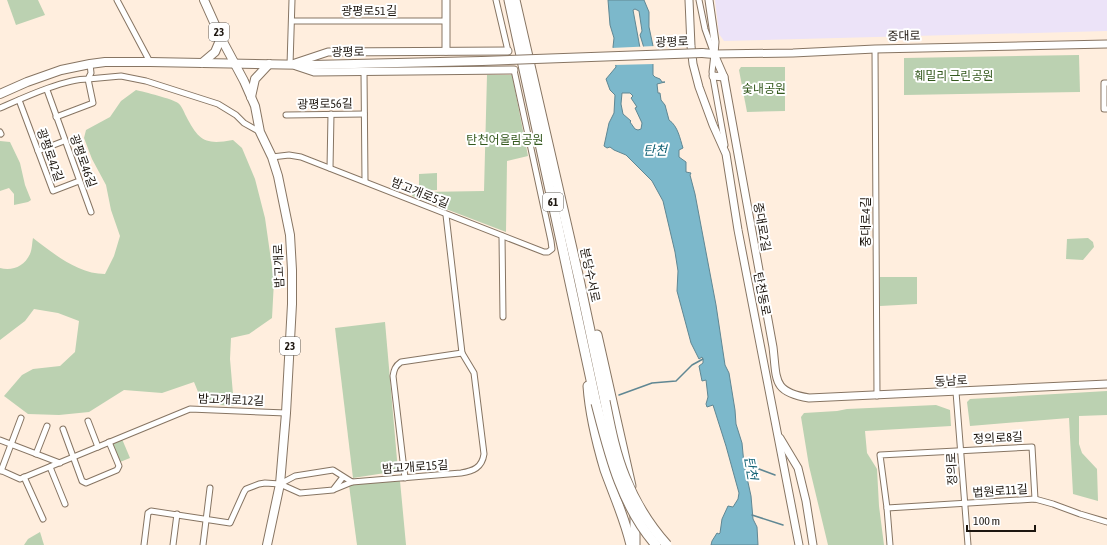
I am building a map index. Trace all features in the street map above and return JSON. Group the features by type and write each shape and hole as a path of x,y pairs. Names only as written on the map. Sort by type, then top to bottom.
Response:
{"highway":[{"name":"분당수서로","path":"509,0 607,446 614,470 628,502 640,525 656,545"},
{"name":"분당수서로","path":"515,0 579,279 597,403 614,444 624,476 642,512 667,545"},
{"path":"579,279 595,327 624,454 635,509 636,545"},
{"path":"597,403 606,470 619,505 631,545"}],"main road":[{"name":"밤고개로","path":"204,0 251,98 260,132 272,157 282,195 291,252 292,304 286,413 280,484 267,545"},
{"path":"446,0 446,51"},
{"path":"689,0 693,64 699,87 713,125 726,154"},
{"path":"709,0 715,42 714,54"},
{"path":"202,63 215,52 221,38"},
{"name":"중대로","path":"702,53 794,53 875,49 1107,44"},
{"path":"482,51 493,54 496,58 496,66 489,70"},
{"path":"290,65 328,52 508,51"},
{"name":"광평로","path":"0,94 27,82 62,70 90,64 150,62 290,65 482,61 702,53"},
{"name":"중대로2길","path":"714,54 724,77 778,381 780,387 796,396"},
{"path":"251,98 255,79 269,64"},
{"path":"290,65 314,72 514,70"},
{"path":"713,76 724,77"},
{"name":"탄천동로","path":"726,154 738,230 799,545"},
{"name":"동남로","path":"796,396 810,398 877,396 1107,384"},
{"path":"777,432 798,468 806,502 813,545"}],"street":[{"path":"117,0 150,62"},
{"path":"290,65 292,0"},
{"path":"496,0 508,51"},
{"name":"탄천동로","path":"699,0 705,29 714,54 712,72 726,154"},
{"name":"광평로51길","path":"292,21 446,21"},
{"name":"중대로4길","path":"875,49 877,396"},
{"path":"56,117 93,103 88,79 91,73 90,64"},
{"name":"밤고개로5길","path":"272,157 289,155 302,157 502,236 544,252 548,252 552,249 551,241 514,70"},
{"name":"광평로56길","path":"364,72 365,181"},
{"path":"0,108 46,90 81,79 122,76 146,81 218,104 236,115 244,123 260,132"},
{"path":"1106,109 1104,83 1107,83"},
{"name":"광평로46길","path":"46,90 91,212"},
{"name":"광평로42길","path":"19,100 53,191 80,181"},
{"path":"330,114 330,168"},
{"name":"광평로56길","path":"286,115 364,114"},
{"path":"38,150 64,141"},
{"path":"405,478 393,376 396,365 401,362 462,353 446,214"},
{"path":"502,236 503,317"},
{"name":"밤고개로15길","path":"352,482 468,472 479,467 484,454 475,376 462,353"},
{"name":"정의로","path":"956,392 968,545"},
{"name":"밤고개로12길","path":"24,477 190,409 286,413"},
{"path":"21,418 1,471 20,479 24,477 43,518"},
{"path":"88,421 98,447"},
{"path":"36,454 47,426"},
{"path":"63,429 82,481 86,484 117,470 119,466 109,442"},
{"path":"0,440 60,463"},
{"name":"정의로8길","path":"961,450 1032,447 1035,499"},
{"path":"890,545 880,455 961,450"},
{"path":"50,467 66,504"},
{"path":"280,484 295,476 333,470 352,482"},
{"path":"333,490 343,477"},
{"path":"144,545 149,512 177,514 230,523 246,489 265,483 280,484 300,493 333,490 352,482"},
{"path":"202,545 210,488"},
{"name":"법원로11길","path":"887,508 1035,499 1107,522"},
{"path":"173,545 177,514"}],"shaded area":[{"path":"715,0 1107,0 1107,31 724,41 719,34"}],"green space":[{"path":"7,0 38,0 45,15 16,25"},
{"name":"훼밀리 근린공원","path":"1079,55 1080,92 904,95 904,58"},
{"name":"숯내공원","path":"741,67 785,67 785,111 747,112 739,70"},
{"name":"탄천어울림공원","path":"487,75 512,75 528,156 507,161 506,232 412,196 414,190 419,191 419,174 437,173 437,190 420,191 423,192 484,191"},
{"path":"136,90 178,103 182,107 195,131 204,139 216,142 233,140 242,148 255,179 265,218 274,281 272,318 249,334 231,338 230,359 234,406 203,404 194,382 162,393 124,390 89,412 59,415 28,414 4,396 22,375 33,369 60,366 75,352 79,321 58,313 34,309 25,321 0,340 0,268 9,269 21,265 31,252 33,238 76,267 85,271 105,274 114,256 120,236 111,210 106,185 92,159 84,138 86,130 110,117 121,101"},
{"path":"0,141 10,142 20,163 25,185 31,200 28,202 14,205 14,194 9,188 0,191"},
{"path":"1088,238 1093,242 1094,247 1083,260 1066,259 1067,239"},
{"path":"880,277 917,277 917,304 880,306"},
{"path":"385,322 398,471 353,478 335,328"},
{"path":"1107,391 1107,415 1079,416 1079,444 1082,453 1097,469 1098,501 1073,494 1069,418 970,426 967,402 970,399"},
{"path":"936,405 950,410 951,426 865,431 867,453 877,469 879,506 884,545 828,545 809,466 801,417 804,413 847,409"},
{"path":"122,439 130,458 120,462 112,443"},
{"path":"400,481 406,545 357,545 349,485"},
{"path":"40,532 44,545 24,545 28,539"}],"water":[{"name":"탄천","path":"608,0 644,0 649,12 649,27 653,46 653,75 662,82 665,82 657,84 658,93 660,93 661,100 665,105 669,120 677,129 680,137 683,148 679,150 679,157 686,162 686,172 691,173 690,175 716,305 725,365 729,373 736,424 742,443 744,464 751,496 753,519 757,527 758,545 711,545 717,533 720,533 722,519 728,506 733,507 738,499 739,493 713,405 707,407 706,404 708,397 706,380 702,381 699,366 703,363 703,360 702,357 699,359 691,343 677,291 678,271 663,201 652,181 626,155 610,147 607,148 604,146 609,123 614,113 615,95 610,90 606,79 616,67 613,47 614,38 610,25","holes":["635,9 639,11 642,31 640,35 644,48 640,48 633,10","622,93 630,93 633,96 631,98 637,107 635,108 642,123 641,129 635,129 630,122 631,121 623,114 621,104"]}],"pier":[{"path":"655,46 655,64 613,65 611,48"}],"waterway":[{"path":"619,395 652,383 676,381 692,365 703,359"},
{"path":"743,463 775,475"},
{"path":"752,515 783,525"}]}
